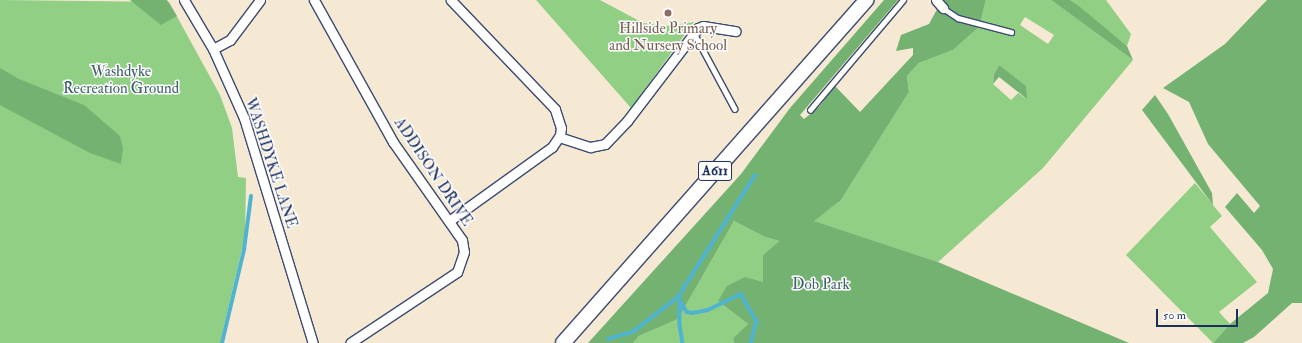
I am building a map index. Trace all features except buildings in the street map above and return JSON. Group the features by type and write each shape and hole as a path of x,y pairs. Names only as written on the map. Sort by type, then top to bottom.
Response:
{"main road":[{"name":"A611","path":"563,343 866,0"}],"street":[{"name":"WASHDYKE LANE","path":"184,0 213,49 244,118 257,156 313,343"},
{"path":"213,49 230,40 260,0"},
{"name":"ADDISON DRIVE","path":"314,0 393,142 462,240 464,252 457,272 350,343"},
{"path":"449,221 546,152 559,137 561,121 555,109 451,0"},
{"path":"936,0 943,8"},
{"path":"559,137 590,148 605,144 613,138 694,32 703,26 736,31"}],"lane":[{"path":"810,110 903,0"},
{"path":"943,8 958,18 1010,32"},
{"path":"694,32 735,109"}],"green space":[{"name":"Washdyke Recreation Ground","path":"0,0 169,2 220,95 232,128 238,177 246,178 245,236 220,343 0,343"},
{"path":"130,0 167,0 177,16 161,25"},
{"path":"536,0 600,0 643,23 666,26 694,22 631,108"},
{"name":"Dob Park","path":"884,0 898,0 800,115 804,119 819,107 835,86 860,112 913,55 913,48 896,51 901,35 929,24 942,0 986,0 979,27 953,50 919,63 907,76 909,92 841,200 814,221 938,262 1129,343 734,343 733,338 748,324 718,301 727,286 745,277 763,282 763,255 779,241 765,237 734,221 678,319 639,336 633,343 588,343 741,174 790,108"},
{"path":"986,0 1051,0 1133,60 1043,168 938,262 813,221 841,200 909,92 907,76 919,63 953,50 979,27","holes":["1025,17 1054,35 1048,44 1020,25","999,65 1027,99 1018,93 1011,100 993,84 994,74"]},
{"path":"1051,0 1070,0 1080,7 1127,46 1133,60"},
{"path":"1070,0 1106,0 1131,34 1127,46"},
{"path":"1267,0 1302,0 1302,303 1292,303 1254,337 1243,343 1213,343 1230,324 1268,293 1273,269 1262,250 1225,207 1237,193 1254,213 1260,206 1208,144 1189,102 1163,88 1225,44"},
{"path":"999,65 1026,86 1027,99 999,77 993,84 994,74"},
{"path":"0,68 19,79 84,105 120,136 123,149 121,164 90,153 0,105"},
{"path":"1155,95 1168,114 1212,193 1213,205 1142,110"},
{"path":"1195,183 1222,216 1210,227 1257,282 1219,312 1230,324 1213,343 1126,255"},
{"path":"734,221 765,237 779,241 763,255 763,282 718,301 748,324 733,338 734,343 633,343 639,336 678,319"}],"waterway":[{"path":"678,297 755,175"},
{"path":"222,343 244,250 251,196"},
{"path":"608,339 633,332 678,297 687,312 693,313 708,310 741,294 757,322 751,343"},
{"path":"680,304 680,325 683,343"}],"place":[{"name":"Hillside Primary and Nursery School","path":"668,13"}]}
